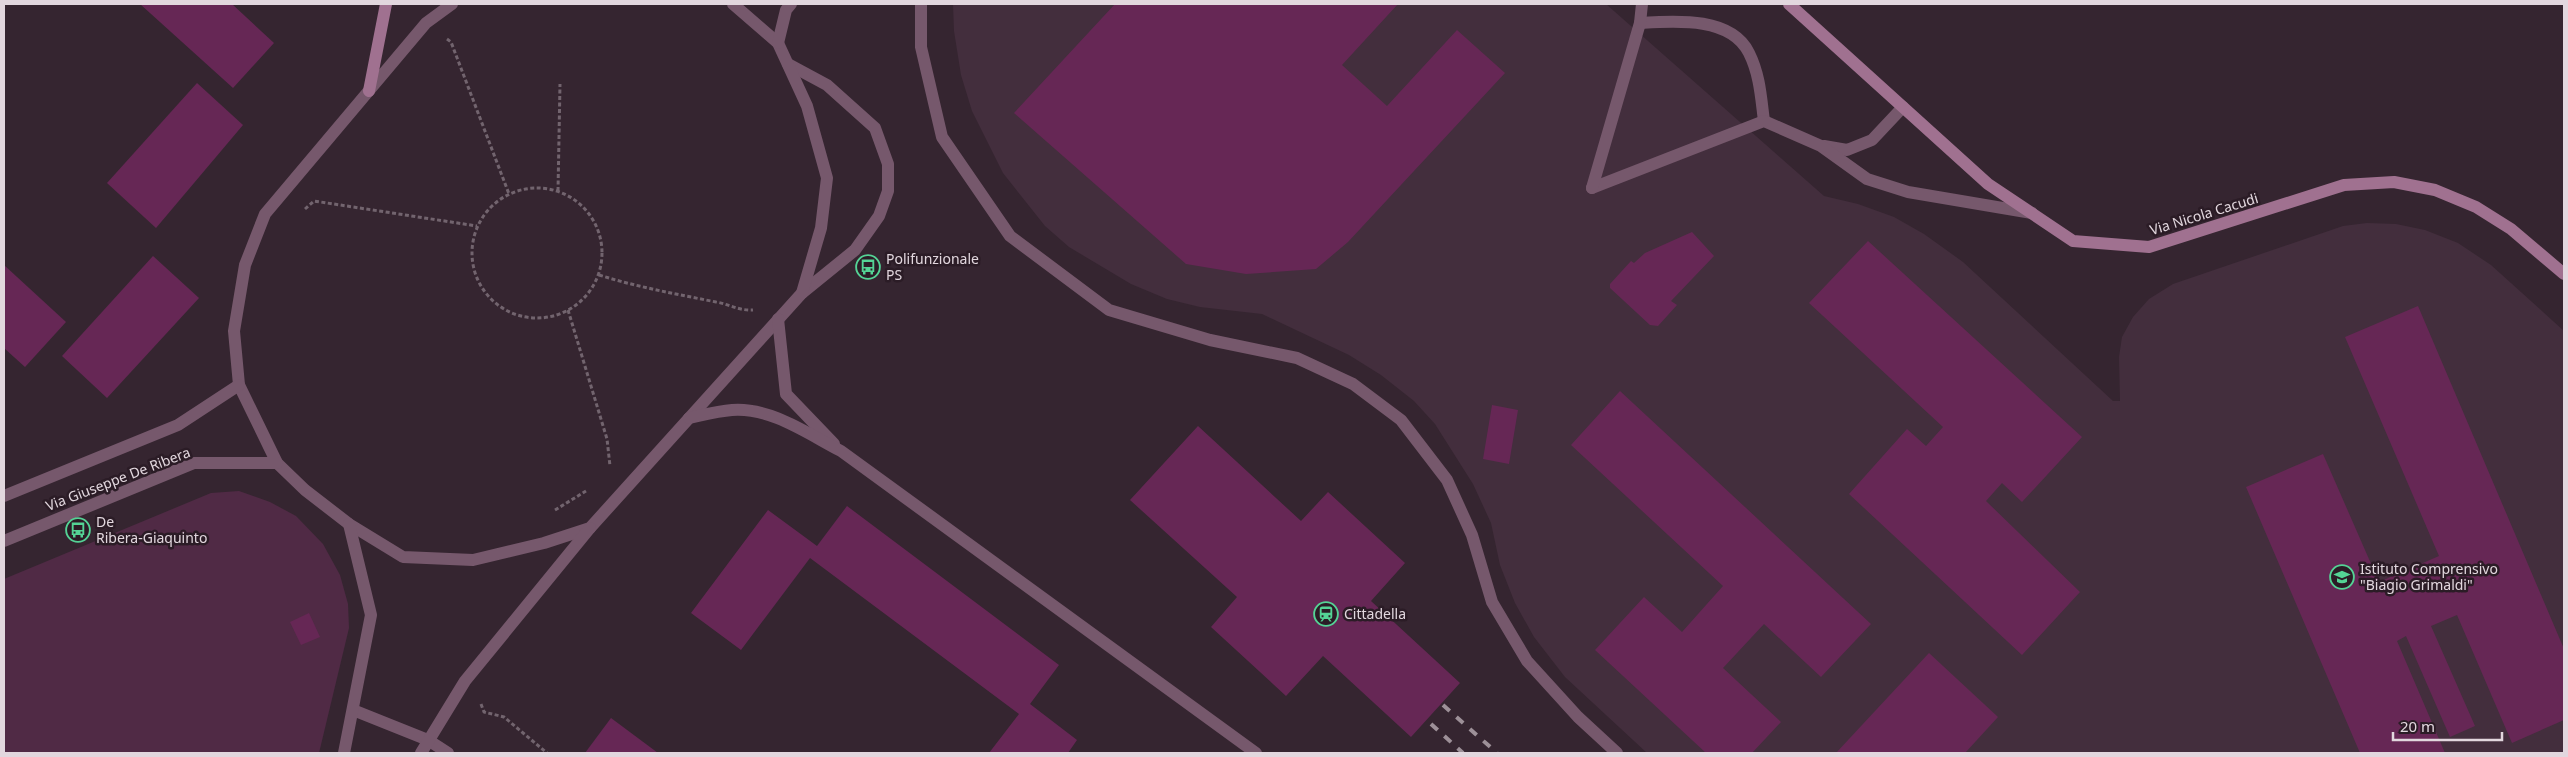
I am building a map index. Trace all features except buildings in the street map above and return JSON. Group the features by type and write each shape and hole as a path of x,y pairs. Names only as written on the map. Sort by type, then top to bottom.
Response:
{"street":[{"path":"369,91 386,4"},
{"path":"452,4 426,23 265,214 245,265 234,331 239,384 277,463 305,490 349,524 403,557 473,560 544,543 590,528"},
{"path":"733,4 778,43 807,106 828,178 820,228 802,293"},
{"path":"778,43 786,10 790,4"},
{"path":"921,4 921,47 942,137 1010,236 1109,310 1210,340 1297,358 1353,384 1401,420 1447,480 1472,535 1492,602 1526,661 1578,717 1617,753"},
{"path":"1642,4 1640,23 1592,188 1764,121 1821,146 1867,180 1908,192 2032,213"},
{"name":"Via Nicola Cacudi","path":"1789,4 1988,184 2073,241 2149,248 2344,185 2394,182 2435,190 2476,207 2511,229 2564,274"},
{"path":"1640,23 1666,21 1710,25 1732,35 1748,52 1751,59 1759,81 1764,121"},
{"path":"420,753 465,681 590,528 802,293 854,250 879,216 888,192 888,164 875,128 827,86 788,64"},
{"path":"1821,146 1848,150 1872,140 1902,107"},
{"path":"778,320 786,394 841,451"},
{"name":"Via Giuseppe De Ribera","path":"4,496 178,425 239,384"},
{"path":"690,418 733,410 755,413 780,419 841,451 1256,753"},
{"name":"Via Giuseppe De Ribera","path":"4,541 194,463 277,463"},
{"path":"344,753 371,615 349,524"},
{"path":"353,710 428,740 448,753"}],"path":[{"path":"426,23 451,42 509,194"},
{"path":"558,191 560,84"},
{"path":"525,188 542,188 558,191 576,201 591,216 597,228 602,255 598,275 581,301 568,310 549,317 529,318 510,312 493,301 480,285 473,266 472,246 478,226 485,213 509,194 525,188"},
{"path":"302,212 314,201 478,226"},
{"path":"598,275 635,286 719,302 744,310 757,309"}],"shaded area":[{"path":"953,4 1606,4 1824,196 1858,204 1894,217 1924,234 1963,262 2113,401 2120,401 2119,357 2122,337 2133,317 2149,299 2173,284 2343,226 2367,223 2396,224 2425,230 2458,243 2491,265 2564,331 2564,753 1647,753 1565,677 1534,637 1515,603 1500,565 1491,523 1473,484 1435,424 1414,401 1381,375 1349,355 1262,314 1200,307 1167,299 1131,284 1069,247 1045,226 1003,173 972,111 961,75 954,31"},
{"path":"239,491 270,502 296,516 323,544 340,575 348,604 349,628 319,753 4,753 4,579 211,493"}],"railway":[{"path":"1443,705 1497,753"},
{"path":"1431,724 1463,753"}],"place":[{"name":"Polifunzionale PS","path":"868,267"},
{"name":"De Ribera-Giaquinto","path":"78,530"},
{"name":"Istituto Comprensivo \"Biagio Grimaldi\"","path":"2342,577"},
{"name":"Cittadella","path":"1326,614"}]}
